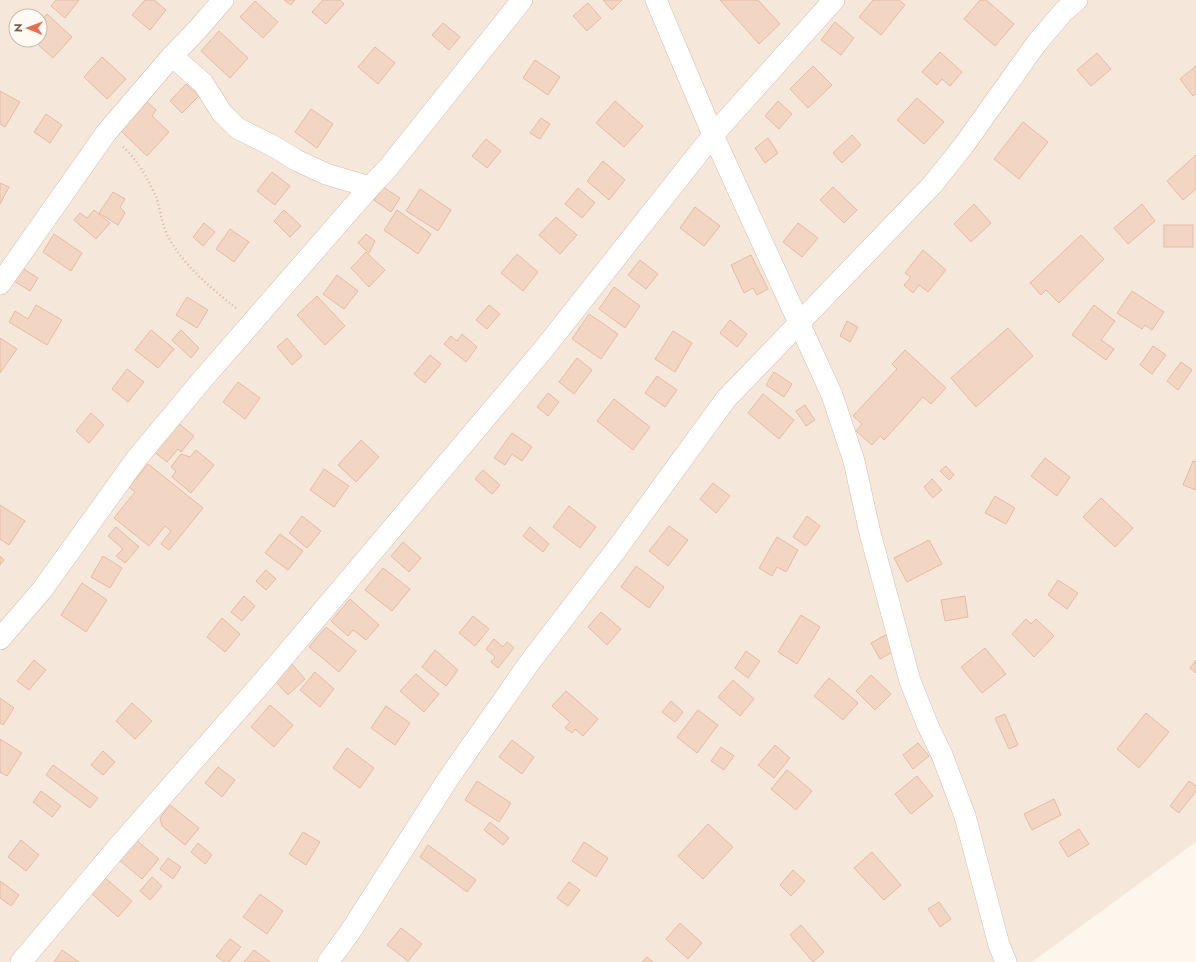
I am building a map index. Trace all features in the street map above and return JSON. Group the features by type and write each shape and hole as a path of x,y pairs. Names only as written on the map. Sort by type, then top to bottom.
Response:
{"street":[{"path":"0,284 106,133 172,56 223,0"},
{"path":"0,639 42,590 137,458 388,168 522,0"},
{"path":"656,0 713,135 800,323 832,395 844,427 854,461 870,533 910,681 928,726 942,755 965,816 999,945 1006,962"},
{"path":"22,962 116,849 260,686 543,350 713,135 834,0"},
{"path":"328,962 350,932 448,779 530,662 616,550 726,399 933,184 964,145 1036,44 1063,12 1077,0"},
{"path":"172,56 203,83 222,113 237,128 275,147 296,160 326,174 370,187"}],"path":[{"path":"106,133 128,151 142,170 156,199 168,237 176,250 215,292 253,323"}],"shaded area":[{"path":"0,0 1196,0 1196,842 1032,962 0,962"}],"building":[{"path":"56,0 79,0 65,18 51,6"},
{"path":"145,0 154,0 166,10 150,30 132,15"},
{"path":"284,0 295,0 291,5"},
{"path":"323,0 340,0 344,4 326,24 312,12"},
{"path":"603,0 622,0 612,10"},
{"path":"720,0 758,0 780,24 759,44"},
{"path":"873,0 899,0 905,5 881,35 859,17"},
{"path":"980,0 986,0 1014,24 995,46 964,19"},
{"path":"255,1 278,22 263,38 240,17"},
{"path":"588,3 601,18 587,31 573,16"},
{"path":"48,15 72,37 53,58 42,48 48,48"},
{"path":"835,22 854,38 841,55 821,40"},
{"path":"443,23 460,37 449,50 432,35"},
{"path":"219,31 248,58 230,78 201,51"},
{"path":"375,47 395,63 378,84 358,67"},
{"path":"940,52 962,72 950,86 942,79 937,85 922,72"},
{"path":"1097,53 1111,69 1091,86 1077,70"},
{"path":"102,57 126,79 107,99 84,77"},
{"path":"535,60 560,77 548,95 523,78"},
{"path":"813,66 832,85 808,108 790,89"},
{"path":"1196,66 1196,94 1193,96 1180,79"},
{"path":"186,84 199,96 182,113 170,101"},
{"path":"0,91 20,102 5,127 0,124"},
{"path":"917,98 944,122 924,144 897,120"},
{"path":"144,99 156,110 152,116 169,132 147,156 118,128"},
{"path":"615,101 643,126 624,147 596,123"},
{"path":"778,101 792,114 779,129 765,116"},
{"path":"311,109 333,124 317,148 295,132"},
{"path":"46,114 62,125 50,143 34,132"},
{"path":"541,118 550,124 540,139 530,133"},
{"path":"1023,122 1048,142 1019,179 994,159"},
{"path":"852,135 861,145 842,163 833,153"},
{"path":"768,138 778,153 765,163 755,148"},
{"path":"486,139 501,151 487,168 472,156"},
{"path":"1196,155 1196,189 1183,200 1167,181"},
{"path":"603,161 625,180 609,200 587,181"},
{"path":"272,172 290,186 275,205 257,191"},
{"path":"0,183 9,187 0,204"},
{"path":"383,187 400,198 391,212 374,200"},
{"path":"833,187 857,210 844,223 820,200"},
{"path":"578,188 595,203 582,218 565,204"},
{"path":"420,189 451,210 438,231 406,211"},
{"path":"113,192 125,199 120,207 125,213 118,225 99,213"},
{"path":"974,204 991,223 971,242 954,224"},
{"path":"1142,204 1155,221 1128,244 1114,228"},
{"path":"695,207 720,226 704,246 680,228"},
{"path":"94,210 110,223 96,239 74,220 80,213 87,218"},
{"path":"284,210 301,226 290,237 274,221"},
{"path":"397,210 431,234 418,254 384,230"},
{"path":"556,217 577,235 560,254 539,235"},
{"path":"204,223 215,232 203,246 193,237"},
{"path":"798,223 818,238 802,257 783,242"},
{"path":"1164,225 1193,225 1193,247 1164,247"},
{"path":"230,229 249,242 234,262 216,249"},
{"path":"54,234 82,253 71,271 43,252"},
{"path":"366,234 375,241 369,253 358,243"},
{"path":"1081,235 1104,259 1059,303 1046,290 1041,295 1030,283"},
{"path":"923,250 946,270 928,292 919,285 913,293 904,285 911,277 905,273"},
{"path":"366,252 385,270 369,287 351,268"},
{"path":"517,254 538,272 523,291 501,273"},
{"path":"751,255 768,289 757,295 753,288 744,293 731,265"},
{"path":"640,260 658,274 646,289 628,275"},
{"path":"19,266 38,278 30,291 11,279"},
{"path":"337,275 358,291 344,309 323,294"},
{"path":"614,287 640,306 625,328 599,309"},
{"path":"1132,291 1164,312 1152,330 1145,325 1142,329 1117,313"},
{"path":"317,296 345,326 325,345 297,315"},
{"path":"187,297 208,310 197,328 176,315"},
{"path":"36,305 62,320 47,345 9,322 15,311 28,319"},
{"path":"489,305 500,314 487,329 476,320"},
{"path":"1094,305 1115,321 1101,340 1114,349 1106,360 1072,335"},
{"path":"589,314 618,334 601,359 572,339"},
{"path":"730,320 747,334 737,347 720,333"},
{"path":"847,321 858,327 850,342 840,336"},
{"path":"1008,328 1033,356 976,407 951,378"},
{"path":"151,330 174,349 158,368 135,350"},
{"path":"181,330 199,348 191,358 172,340"},
{"path":"673,331 692,343 675,372 655,359"},
{"path":"462,334 477,347 466,362 444,344 451,336 457,341"},
{"path":"0,338 17,349 0,373"},
{"path":"287,338 302,356 292,365 277,347"},
{"path":"1153,346 1166,355 1152,374 1140,365"},
{"path":"905,350 946,388 931,404 923,397 884,440 880,436 872,445 856,431 862,424 853,416 897,369 892,364"},
{"path":"430,355 441,364 425,383 414,374"},
{"path":"577,358 592,370 574,394 559,382"},
{"path":"1181,362 1192,370 1178,390 1167,381"},
{"path":"127,369 144,382 128,402 112,389"},
{"path":"774,372 792,384 784,397 766,385"},
{"path":"657,376 677,390 665,407 645,393"},
{"path":"238,382 260,398 245,419 223,402"},
{"path":"548,393 559,402 548,416 537,407"},
{"path":"763,394 794,420 779,439 748,413"},
{"path":"614,399 650,427 633,450 597,421"},
{"path":"805,405 815,420 806,426 796,411"},
{"path":"91,413 104,425 89,443 76,431"},
{"path":"177,422 194,436 181,452 178,449 167,462 153,451"},
{"path":"512,433 532,447 522,461 512,454 505,465 494,458"},
{"path":"361,440 379,457 356,482 338,465"},
{"path":"196,450 214,465 191,493 172,477 176,471 171,467 181,454 190,457"},
{"path":"1045,458 1070,477 1057,496 1031,476"},
{"path":"1193,461 1196,462 1196,490 1183,485"},
{"path":"148,464 203,508 169,550 161,544 171,531 165,526 149,546 114,518 135,492 129,487"},
{"path":"946,466 954,475 949,480 940,471"},
{"path":"324,469 349,486 334,507 310,490"},
{"path":"483,470 500,485 492,494 475,479"},
{"path":"932,479 942,490 933,498 924,487"},
{"path":"713,483 730,496 716,513 700,499"},
{"path":"995,496 1015,508 1006,524 985,513"},
{"path":"1101,498 1133,528 1115,547 1083,517"},
{"path":"0,505 25,521 9,545 0,539"},
{"path":"569,506 596,527 580,548 553,527"},
{"path":"302,516 321,531 307,548 289,533"},
{"path":"807,516 820,526 806,546 793,537"},
{"path":"669,526 688,540 668,566 649,551"},
{"path":"116,527 139,547 125,563 116,556 123,549 108,536"},
{"path":"530,527 549,544 543,552 523,536"},
{"path":"280,534 303,551 288,570 265,553"},
{"path":"777,537 798,550 786,572 777,567 772,576 759,568"},
{"path":"929,540 942,564 907,582 894,558"},
{"path":"403,542 421,558 409,572 391,556"},
{"path":"0,556 4,560 0,565"},
{"path":"103,556 122,568 110,588 91,577"},
{"path":"636,566 664,587 649,608 621,587"},
{"path":"383,568 410,589 392,611 365,590"},
{"path":"266,570 276,579 266,590 256,581"},
{"path":"1058,580 1078,593 1067,609 1048,595"},
{"path":"82,583 107,600 86,632 61,615"},
{"path":"244,596 255,606 242,621 231,612"},
{"path":"965,596 968,617 945,621 941,600"},
{"path":"350,599 379,625 366,640 353,630 348,636 331,621"},
{"path":"601,612 621,629 607,645 588,627"},
{"path":"801,615 820,627 797,664 778,652"},
{"path":"473,616 489,629 475,646 459,633"},
{"path":"222,618 240,634 225,652 207,637"},
{"path":"1026,619 1031,624 1036,619 1054,636 1034,657 1012,634"},
{"path":"326,627 356,651 339,672 309,647"},
{"path":"891,632 896,650 880,659 871,643"},
{"path":"494,639 503,647 507,642 514,648 498,668 491,662 495,657 486,649"},
{"path":"985,648 1006,674 982,693 961,667"},
{"path":"435,650 458,670 446,686 422,667"},
{"path":"746,651 760,661 748,678 735,668"},
{"path":"34,660 46,670 29,690 17,681"},
{"path":"1196,660 1196,673 1190,668"},
{"path":"291,663 305,679 288,695 274,680"},
{"path":"315,672 334,689 320,707 300,690"},
{"path":"416,674 439,694 424,712 400,691"},
{"path":"871,675 891,694 875,710 856,691"},
{"path":"829,678 858,703 843,720 814,696"},
{"path":"733,680 754,699 740,716 718,697"},
{"path":"566,691 598,719 583,736 575,729 572,733 565,728 570,722 552,706"},
{"path":"0,698 14,708 3,725 0,723"},
{"path":"671,701 683,712 675,722 662,712"},
{"path":"132,703 152,721 135,739 116,721"},
{"path":"270,705 293,725 274,747 251,727"},
{"path":"386,706 410,723 395,745 371,728"},
{"path":"698,710 718,725 697,753 677,737"},
{"path":"1146,713 1169,732 1139,768 1117,749"},
{"path":"1005,714 1018,745 1009,749 995,718"},
{"path":"0,739 22,753 7,776 0,772"},
{"path":"512,740 534,757 522,774 499,757"},
{"path":"918,743 929,756 913,769 903,755"},
{"path":"775,745 790,758 774,778 758,765"},
{"path":"721,747 734,756 724,770 711,761"},
{"path":"347,748 374,768 360,788 333,768"},
{"path":"103,751 115,762 103,775 91,765"},
{"path":"53,765 98,798 90,808 46,775"},
{"path":"218,767 235,780 222,797 205,783"},
{"path":"787,770 812,791 796,810 771,789"},
{"path":"917,776 933,796 911,814 895,794"},
{"path":"477,781 511,803 499,822 465,800"},
{"path":"1189,781 1196,786 1196,791 1179,813 1170,806"},
{"path":"41,791 61,806 52,817 33,802"},
{"path":"1054,799 1061,815 1032,830 1024,814"},
{"path":"170,805 199,828 185,845 162,826 160,818"},
{"path":"490,822 509,838 503,845 484,830"},
{"path":"708,824 733,847 703,879 678,856"},
{"path":"1079,829 1089,844 1068,857 1059,842"},
{"path":"303,832 320,842 306,865 289,854"},
{"path":"21,840 39,855 26,871 8,857"},
{"path":"136,840 159,859 142,879 119,860"},
{"path":"584,842 608,858 596,877 572,861"},
{"path":"198,843 212,855 205,864 191,852"},
{"path":"428,845 476,880 467,892 420,857"},
{"path":"872,852 901,885 884,900 854,868"},
{"path":"168,858 181,867 173,879 160,869"},
{"path":"793,870 805,881 791,896 780,885"},
{"path":"152,877 162,886 150,900 140,891"},
{"path":"105,878 132,901 118,917 91,893"},
{"path":"0,881 19,895 11,906 0,898"},
{"path":"569,882 580,890 568,906 557,898"},
{"path":"260,894 283,911 267,934 243,917"},
{"path":"939,902 951,919 940,927 928,909"},
{"path":"680,923 702,943 688,959 666,939"},
{"path":"801,925 824,952 813,962 790,935"},
{"path":"401,928 422,944 408,961 387,945"},
{"path":"230,939 241,947 229,962 224,962 216,956"},
{"path":"62,950 79,962 54,962"},
{"path":"254,950 270,962 244,962"},
{"path":"647,957 653,962 642,962"}]}
